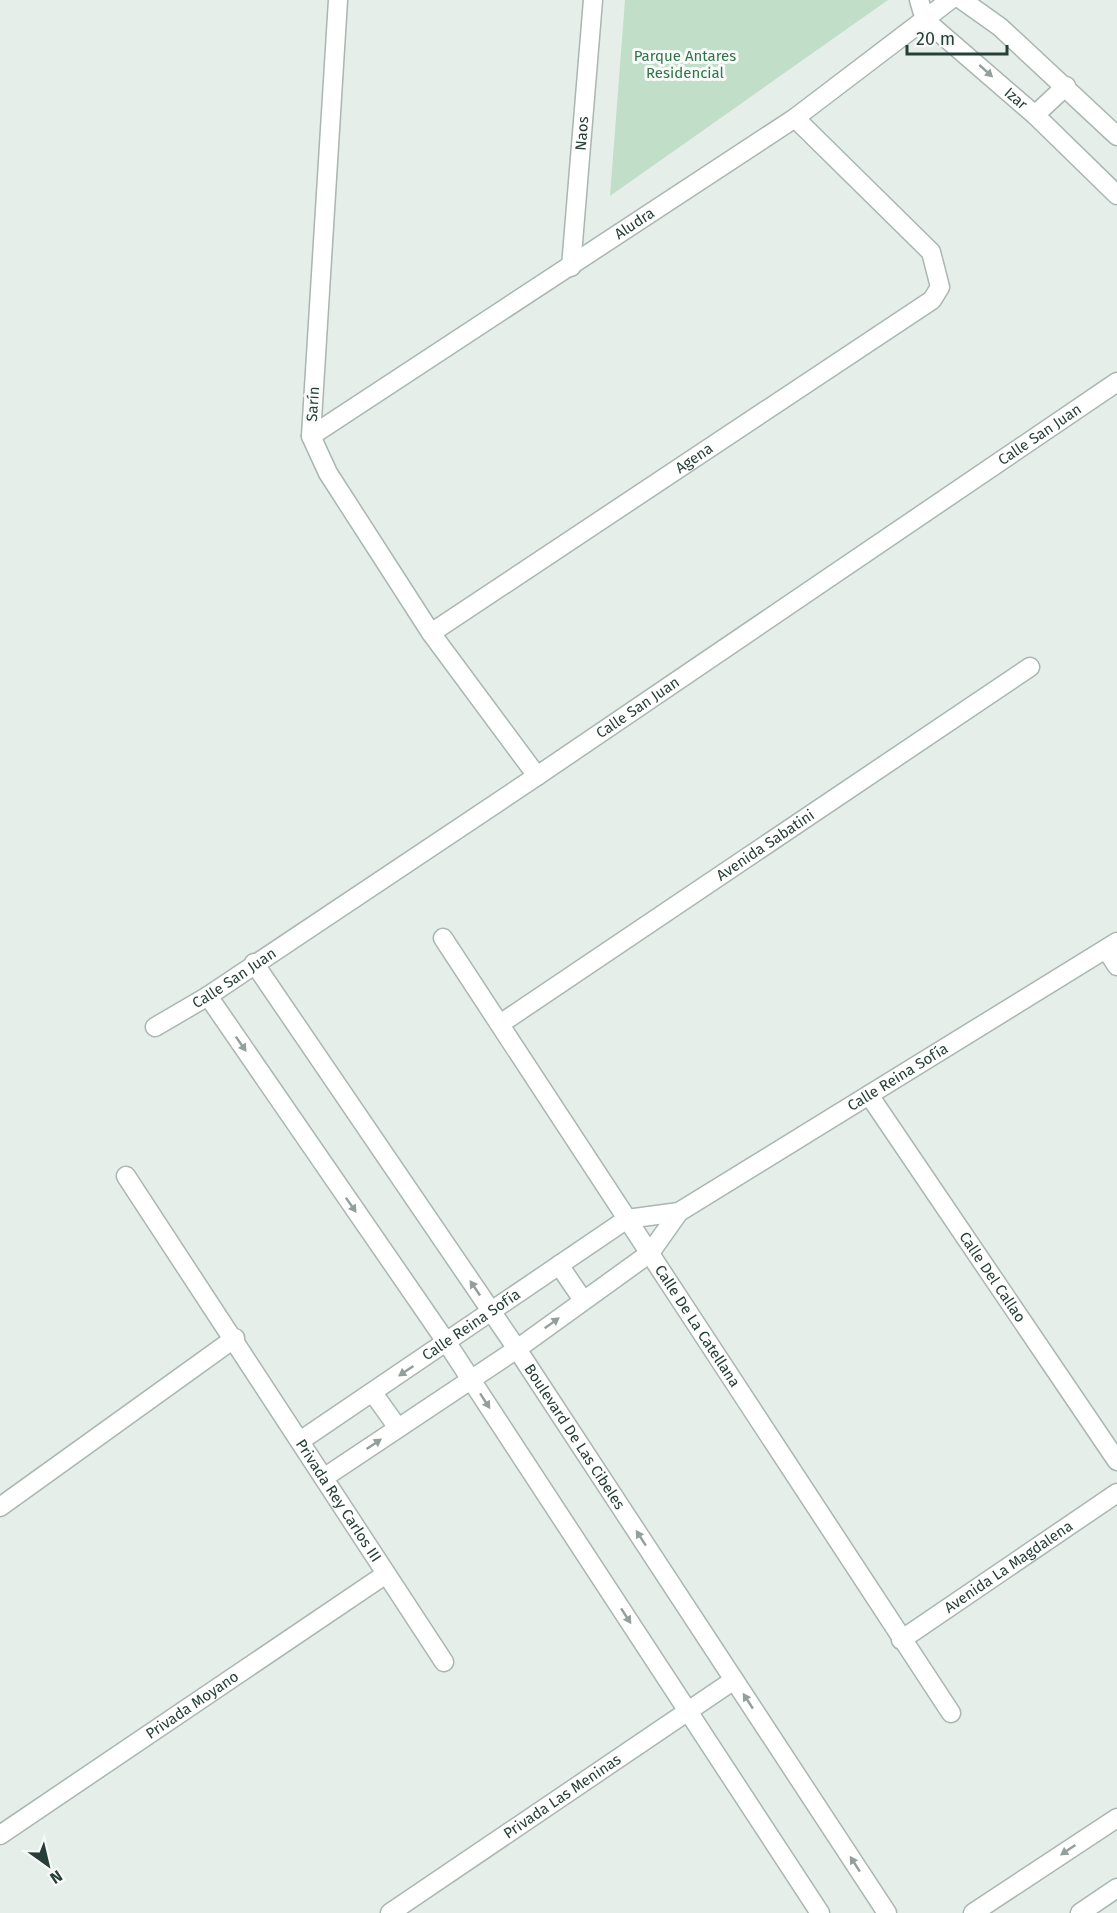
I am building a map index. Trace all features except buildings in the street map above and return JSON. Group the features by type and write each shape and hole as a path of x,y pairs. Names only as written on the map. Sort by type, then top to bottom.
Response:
{"street":[{"name":"Sarín","path":"338,0 311,436 328,473 431,633 537,776"},
{"name":"Naos","path":"571,267 593,0"},
{"path":"919,0 925,20"},
{"name":"Aludra","path":"311,436 795,118 950,0"},
{"path":"962,0 1000,27 1066,86 1117,136"},
{"name":"Izar","path":"925,20 1035,115 1117,195"},
{"path":"1035,115 1066,86"},
{"name":"Agena","path":"431,633 932,300 940,287 931,252 795,118"},
{"name":"Calle San Juan","path":"155,1028 208,996 254,963 537,776 1117,382"},
{"name":"Avenida Sabatini","path":"500,1024 1030,668"},
{"name":"Calle De La Catellana","path":"443,938 951,1713"},
{"path":"1112,946 1117,966"},
{"name":"Calle Reina Sofía","path":"325,1477 517,1349 650,1253 679,1212 1112,946"},
{"name":"Boulevard De Las Cibeles","path":"254,963 517,1349 887,1913"},
{"path":"208,996 447,1343 820,1913"},
{"name":"Calle Del Callao","path":"869,1095 1117,1461"},
{"name":"Privada Rey Carlos III","path":"126,1176 444,1662"},
{"name":"Calle Reina Sofía","path":"300,1441 627,1219 679,1212"},
{"path":"559,1265 583,1300"},
{"path":"0,1506 234,1338"},
{"path":"373,1393 398,1428"},
{"name":"Avenida La Magdalena","path":"901,1640 1117,1493"},
{"name":"Privada Moyano","path":"0,1835 386,1574"},
{"name":"Privada Las Meninas","path":"390,1913 409,1908 734,1680"},
{"path":"973,1913 1117,1818"},
{"path":"1080,1913 1117,1888"}],"green space":[{"name":"Parque Antares Residencial","path":"625,0 888,0 610,196"}]}
